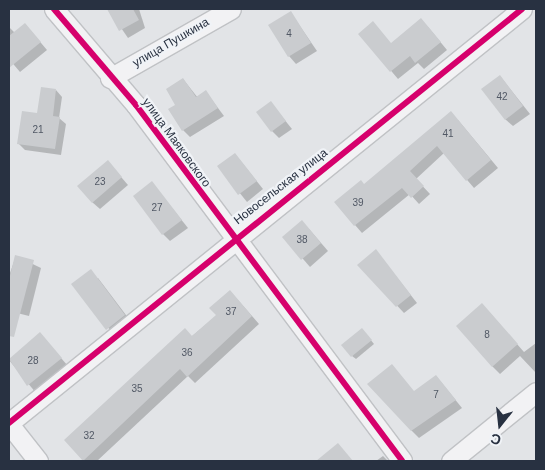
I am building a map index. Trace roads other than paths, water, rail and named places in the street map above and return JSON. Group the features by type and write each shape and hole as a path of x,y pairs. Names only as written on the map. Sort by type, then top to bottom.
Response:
{"street":[{"name":"улица Маяковского","path":"54,9 110,78 136,105 232,240 402,461"},
{"name":"улица Пушкина","path":"110,78 232,9"},
{"name":"Новосельская улица","path":"9,424 232,240 522,9"},
{"path":"451,461 536,392"},
{"path":"9,424 38,461"}]}
